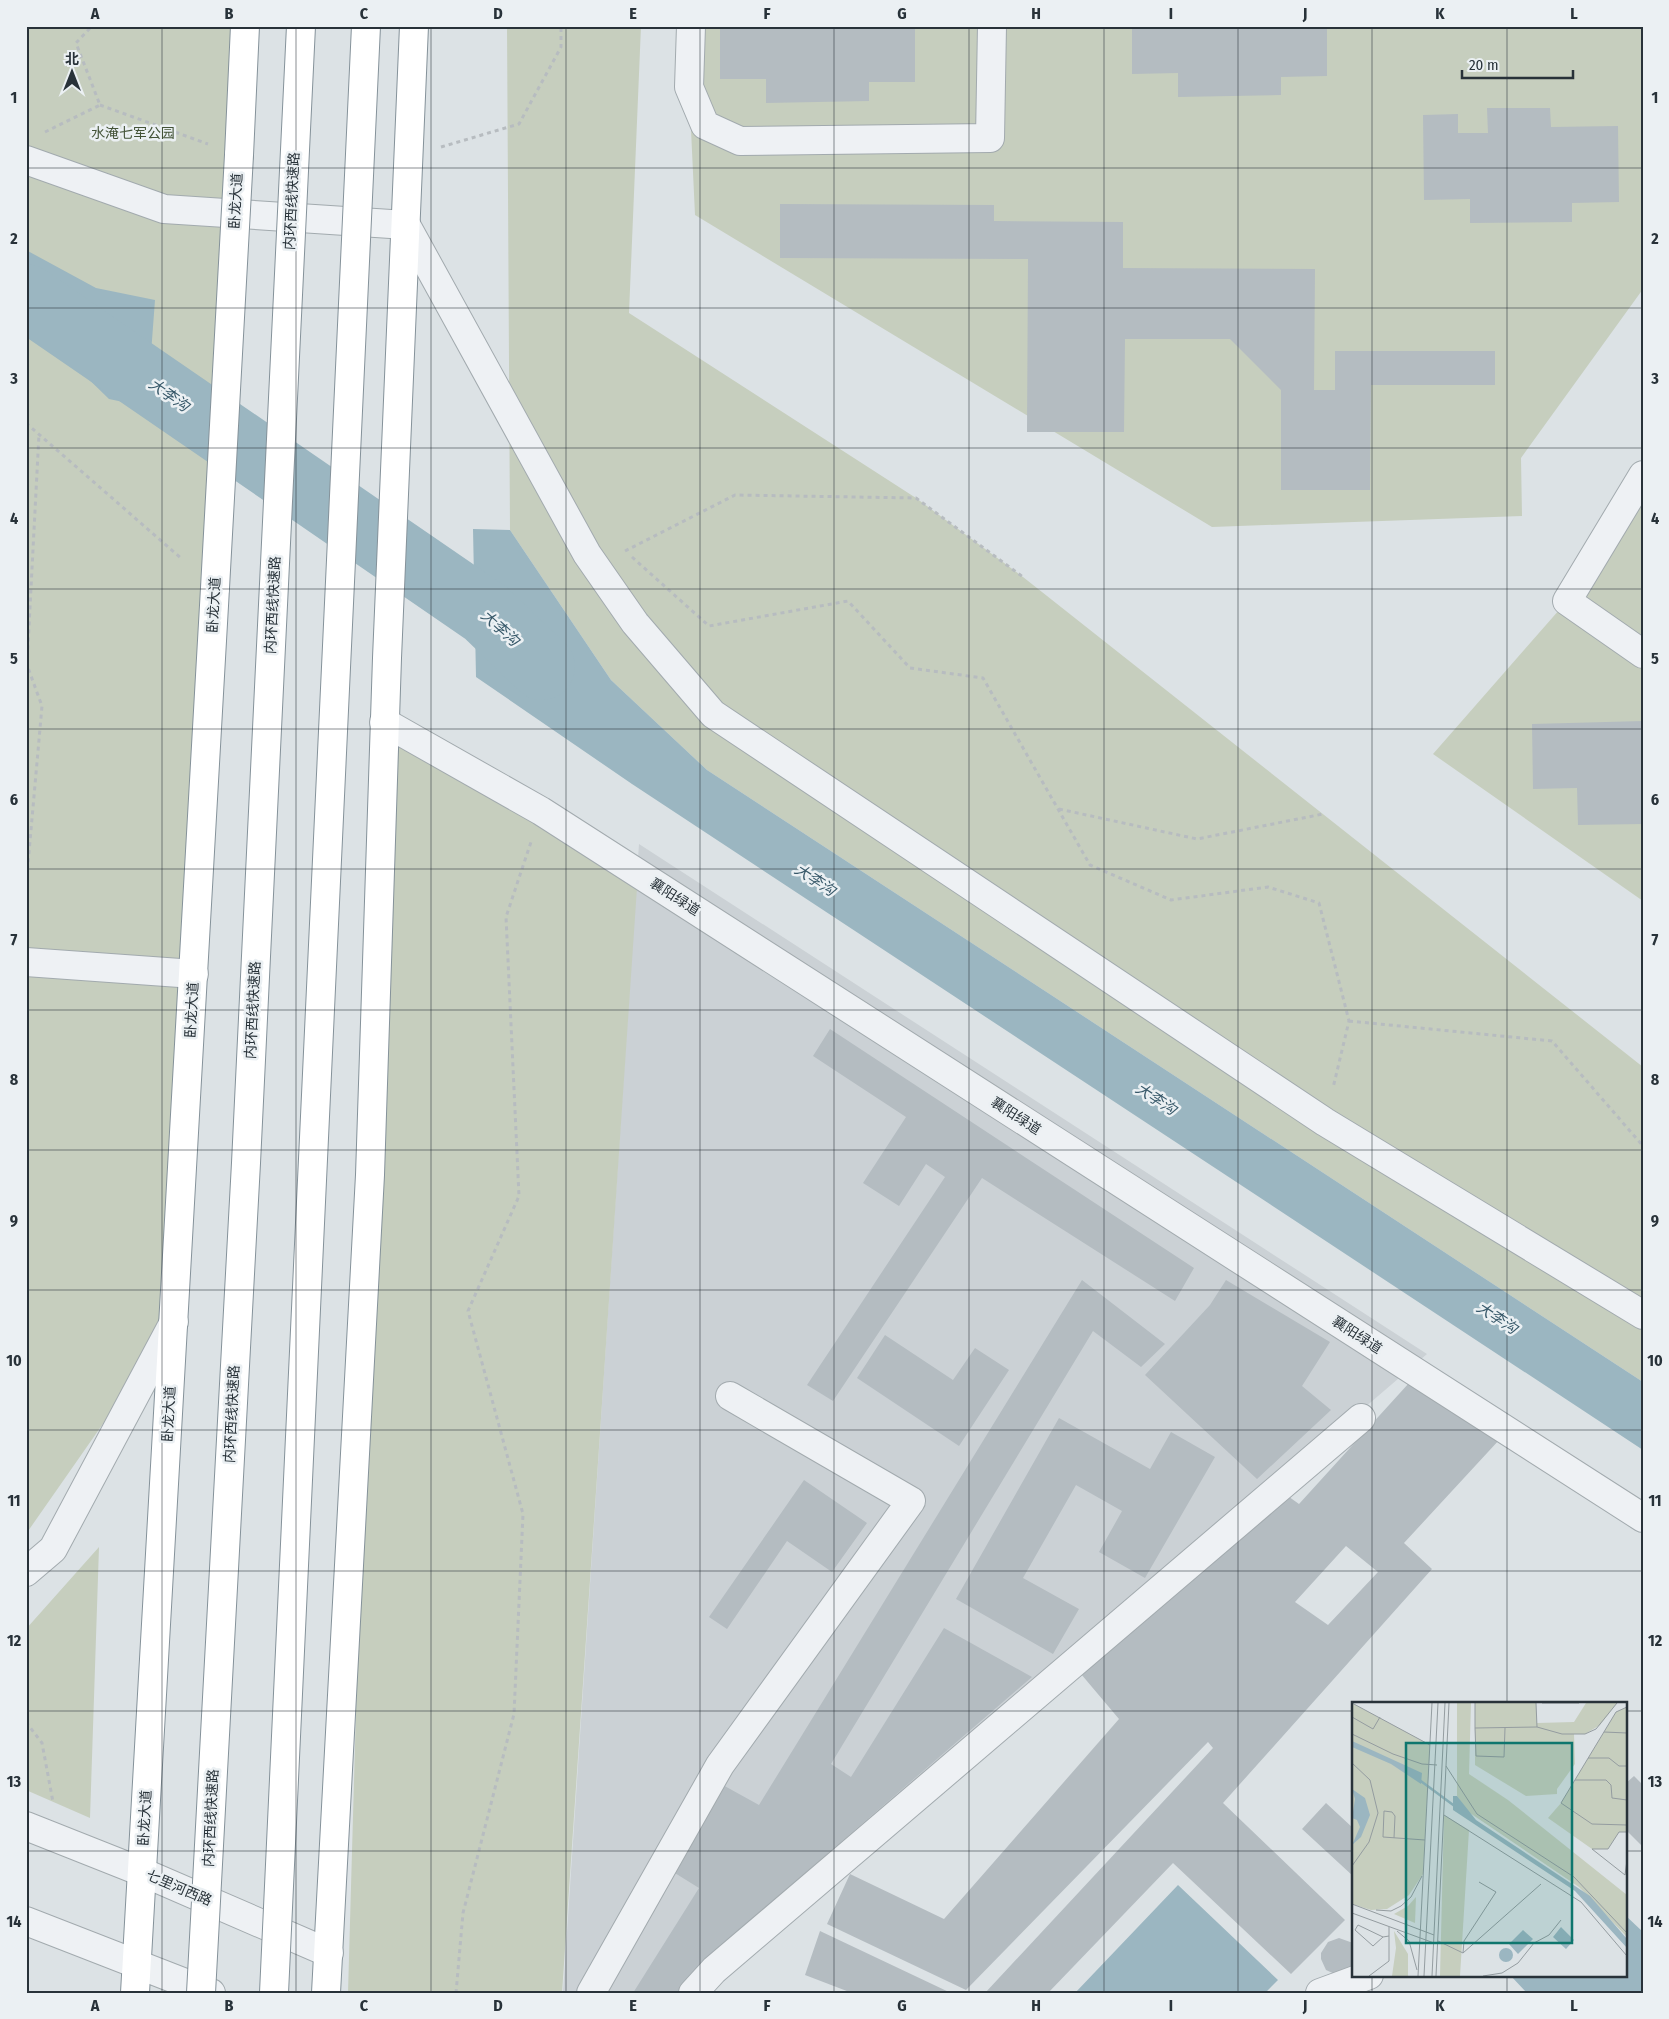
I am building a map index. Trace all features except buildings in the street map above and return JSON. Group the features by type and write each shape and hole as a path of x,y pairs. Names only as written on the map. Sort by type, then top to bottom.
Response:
{"highway":[{"name":"卧龙大道","path":"135,1993 194,974 245,26"},
{"name":"内环西线快速路","path":"201,1993 246,1163 301,26"},
{"path":"274,1993 366,26"},
{"path":"326,1993 330,1952 370,1175 386,658 414,26"}],"street":[{"path":"691,26 689,87 705,125 740,141 990,138 992,26"},
{"path":"26,160 164,209 406,225 587,554 636,623 713,714 1325,1122 1643,1315"},
{"path":"1643,475 1567,601 1643,654"},
{"name":"襄阳绿道","path":"384,722 541,811 1643,1518"},
{"path":"26,962 194,974"},
{"path":"26,1572 53,1549 174,1322"},
{"path":"591,1993 720,1766 911,1501 730,1396"},
{"path":"693,1993 714,1970 1361,1418"},
{"name":"七里河西路","path":"26,1826 142,1872 330,1952"},
{"path":"26,1921 211,1993"},
{"path":"1320,1993 1366,1976"}],"path":[{"path":"92,26 76,43 100,105"},
{"path":"409,158 519,124 561,47 560,26"},
{"path":"43,133 100,105 239,155"},
{"path":"26,423 215,588"},
{"path":"26,886 42,706 26,664 39,434"},
{"path":"587,554 626,551 735,495 916,498 1023,576"},
{"path":"626,551 709,626 848,600 910,668 984,678 1090,864 1171,900 1268,887 1319,903 1349,1022 1325,1122"},
{"path":"1058,809 1197,839 1323,814"},
{"path":"456,1993 463,1913 514,1714 523,1514 468,1311 519,1196 506,917 541,811"},
{"path":"1349,1022 1552,1041 1643,1146"},
{"path":"26,1722 42,1743 60,1839"}],"shaded area":[{"path":"639,844 1427,1354 1074,1657 704,1993 563,1993"}],"green space":[{"name":"水淹七军公园","path":"26,26 245,26 174,1322 26,1534"},
{"path":"507,26 641,26 629,313 916,498 1023,577 1643,1067 1643,1382 707,770 611,680 510,530"},
{"path":"691,26 1643,26 1643,289 1521,458 1522,516 1212,527 695,215 689,87"},
{"path":"1643,475 1643,901 1433,754 1567,601"},
{"path":"384,722 638,873 562,1993 348,1993"},
{"path":"99,1547 90,1818 26,1790 26,1629"}],"water":[{"path":"26,250 96,288 155,300 147,407 109,399 33,325 26,321"},
{"path":"473,529 510,530 611,680 707,770 1643,1382 1643,1450 632,784 476,677"},
{"path":"1178,1885 1278,1980 1265,1993 1075,1993"},
{"path":"1626,1916 1643,1932 1643,1993 1527,1993 1511,1976 1626,1976"}],"waterway":[{"name":"大李沟","path":"26,297 486,613 542,667"}]}
